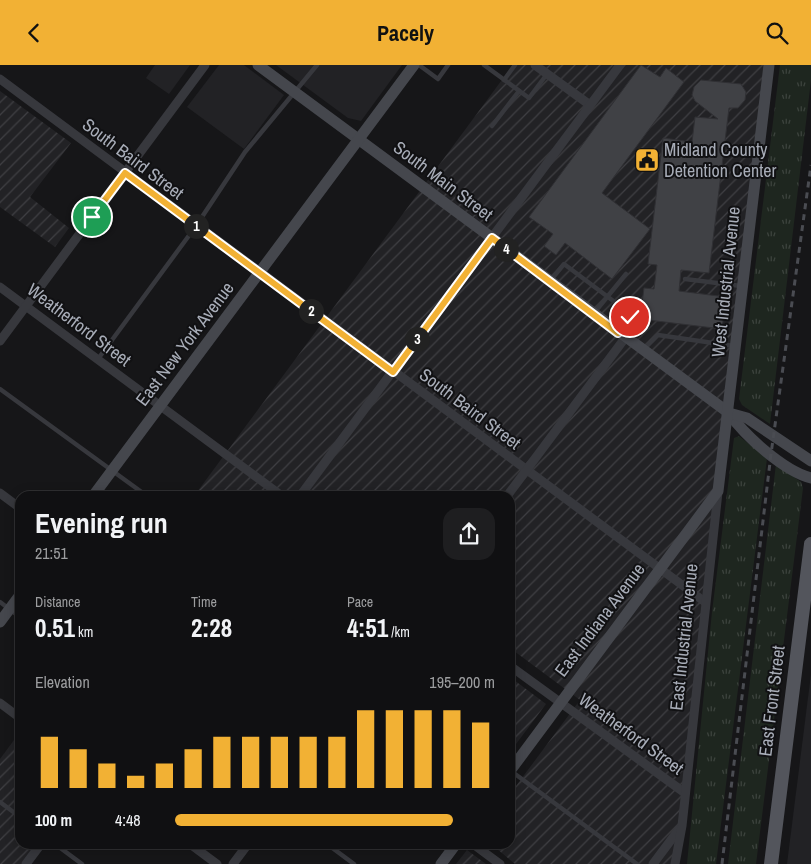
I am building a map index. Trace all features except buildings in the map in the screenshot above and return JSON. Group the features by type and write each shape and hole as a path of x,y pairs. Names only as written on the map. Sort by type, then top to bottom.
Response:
{"main road":[{"name":"East Front Street","path":"771,864 807,609 811,543"}],"street":[{"path":"0,341 205,65"},
{"name":"South Main Street","path":"258,65 729,413 740,429 771,454 801,475 811,479"},
{"name":"East New York Avenue","path":"97,491 414,65"},
{"path":"535,65 590,105"},
{"path":"304,491 620,65"},
{"name":"West Industrial Avenue","path":"729,413 742,286 769,65"},
{"name":"South Baird Street","path":"0,79 659,570 706,602"},
{"name":"Weatherford Street","path":"0,287 275,491"},
{"path":"511,491 622,335"},
{"name":"South Main Street","path":"729,413 747,417 811,461"},
{"name":"East Industrial Avenue","path":"675,864 682,826 718,491 729,413"},
{"name":"East Indiana Avenue","path":"515,763 718,491"},
{"path":"0,493 15,504"},
{"path":"0,622 5,606"},
{"name":"Weatherford Street","path":"515,670 685,793"},
{"path":"0,703 15,714"},
{"path":"653,864 682,826"},
{"path":"26,864 37,849"},
{"path":"197,849 217,864"},
{"path":"233,864 244,849"},
{"path":"441,864 452,849"},
{"path":"480,849 500,864"}],"lane":[{"path":"98,359 196,226 245,152 317,65"},
{"path":"419,65 438,79 448,65"},
{"path":"484,65 528,98 547,73"},
{"path":"504,80 515,65"},
{"path":"492,127 519,91"},
{"path":"550,281 564,264 628,312 630,317 622,335"},
{"path":"594,314 626,274"},
{"path":"685,279 742,286"},
{"path":"643,350 652,338 658,335 736,347"},
{"path":"0,389 140,491"},
{"path":"515,774 636,864"},
{"path":"0,802 15,813"},
{"path":"62,849 82,864"},
{"path":"334,849 354,864"}],"shaded area":[{"path":"155,65 190,65 169,94 146,78"},
{"path":"219,65 244,65 284,95 244,149 187,107"},
{"path":"276,65 402,65 361,121 348,118"},
{"path":"513,65 771,65 675,864 515,864 497,849 515,849 515,787 580,700 515,652 515,491 198,491"},
{"path":"0,91 71,143 30,197 69,228 55,247 0,207"},
{"path":"811,674 811,864 787,864"},
{"path":"515,681 546,704 515,745"},
{"path":"15,739 15,849 37,849 26,864 0,864 0,759"},
{"path":"467,850 486,864 456,864"}],"green space":[{"path":"780,65 811,65 811,80 770,424 742,405 739,399"},
{"path":"739,436 767,458 716,864 687,864 712,612 734,438"},
{"path":"776,464 801,482 803,488 756,864 728,864"}],"railway":[{"path":"722,864 771,454 811,165"}],"place":[{"name":"Midland County Detention Center","path":"647,160"}],"route":[{"path":"92,217 125,173 393,372 492,238 618,333 630,317"}]}
